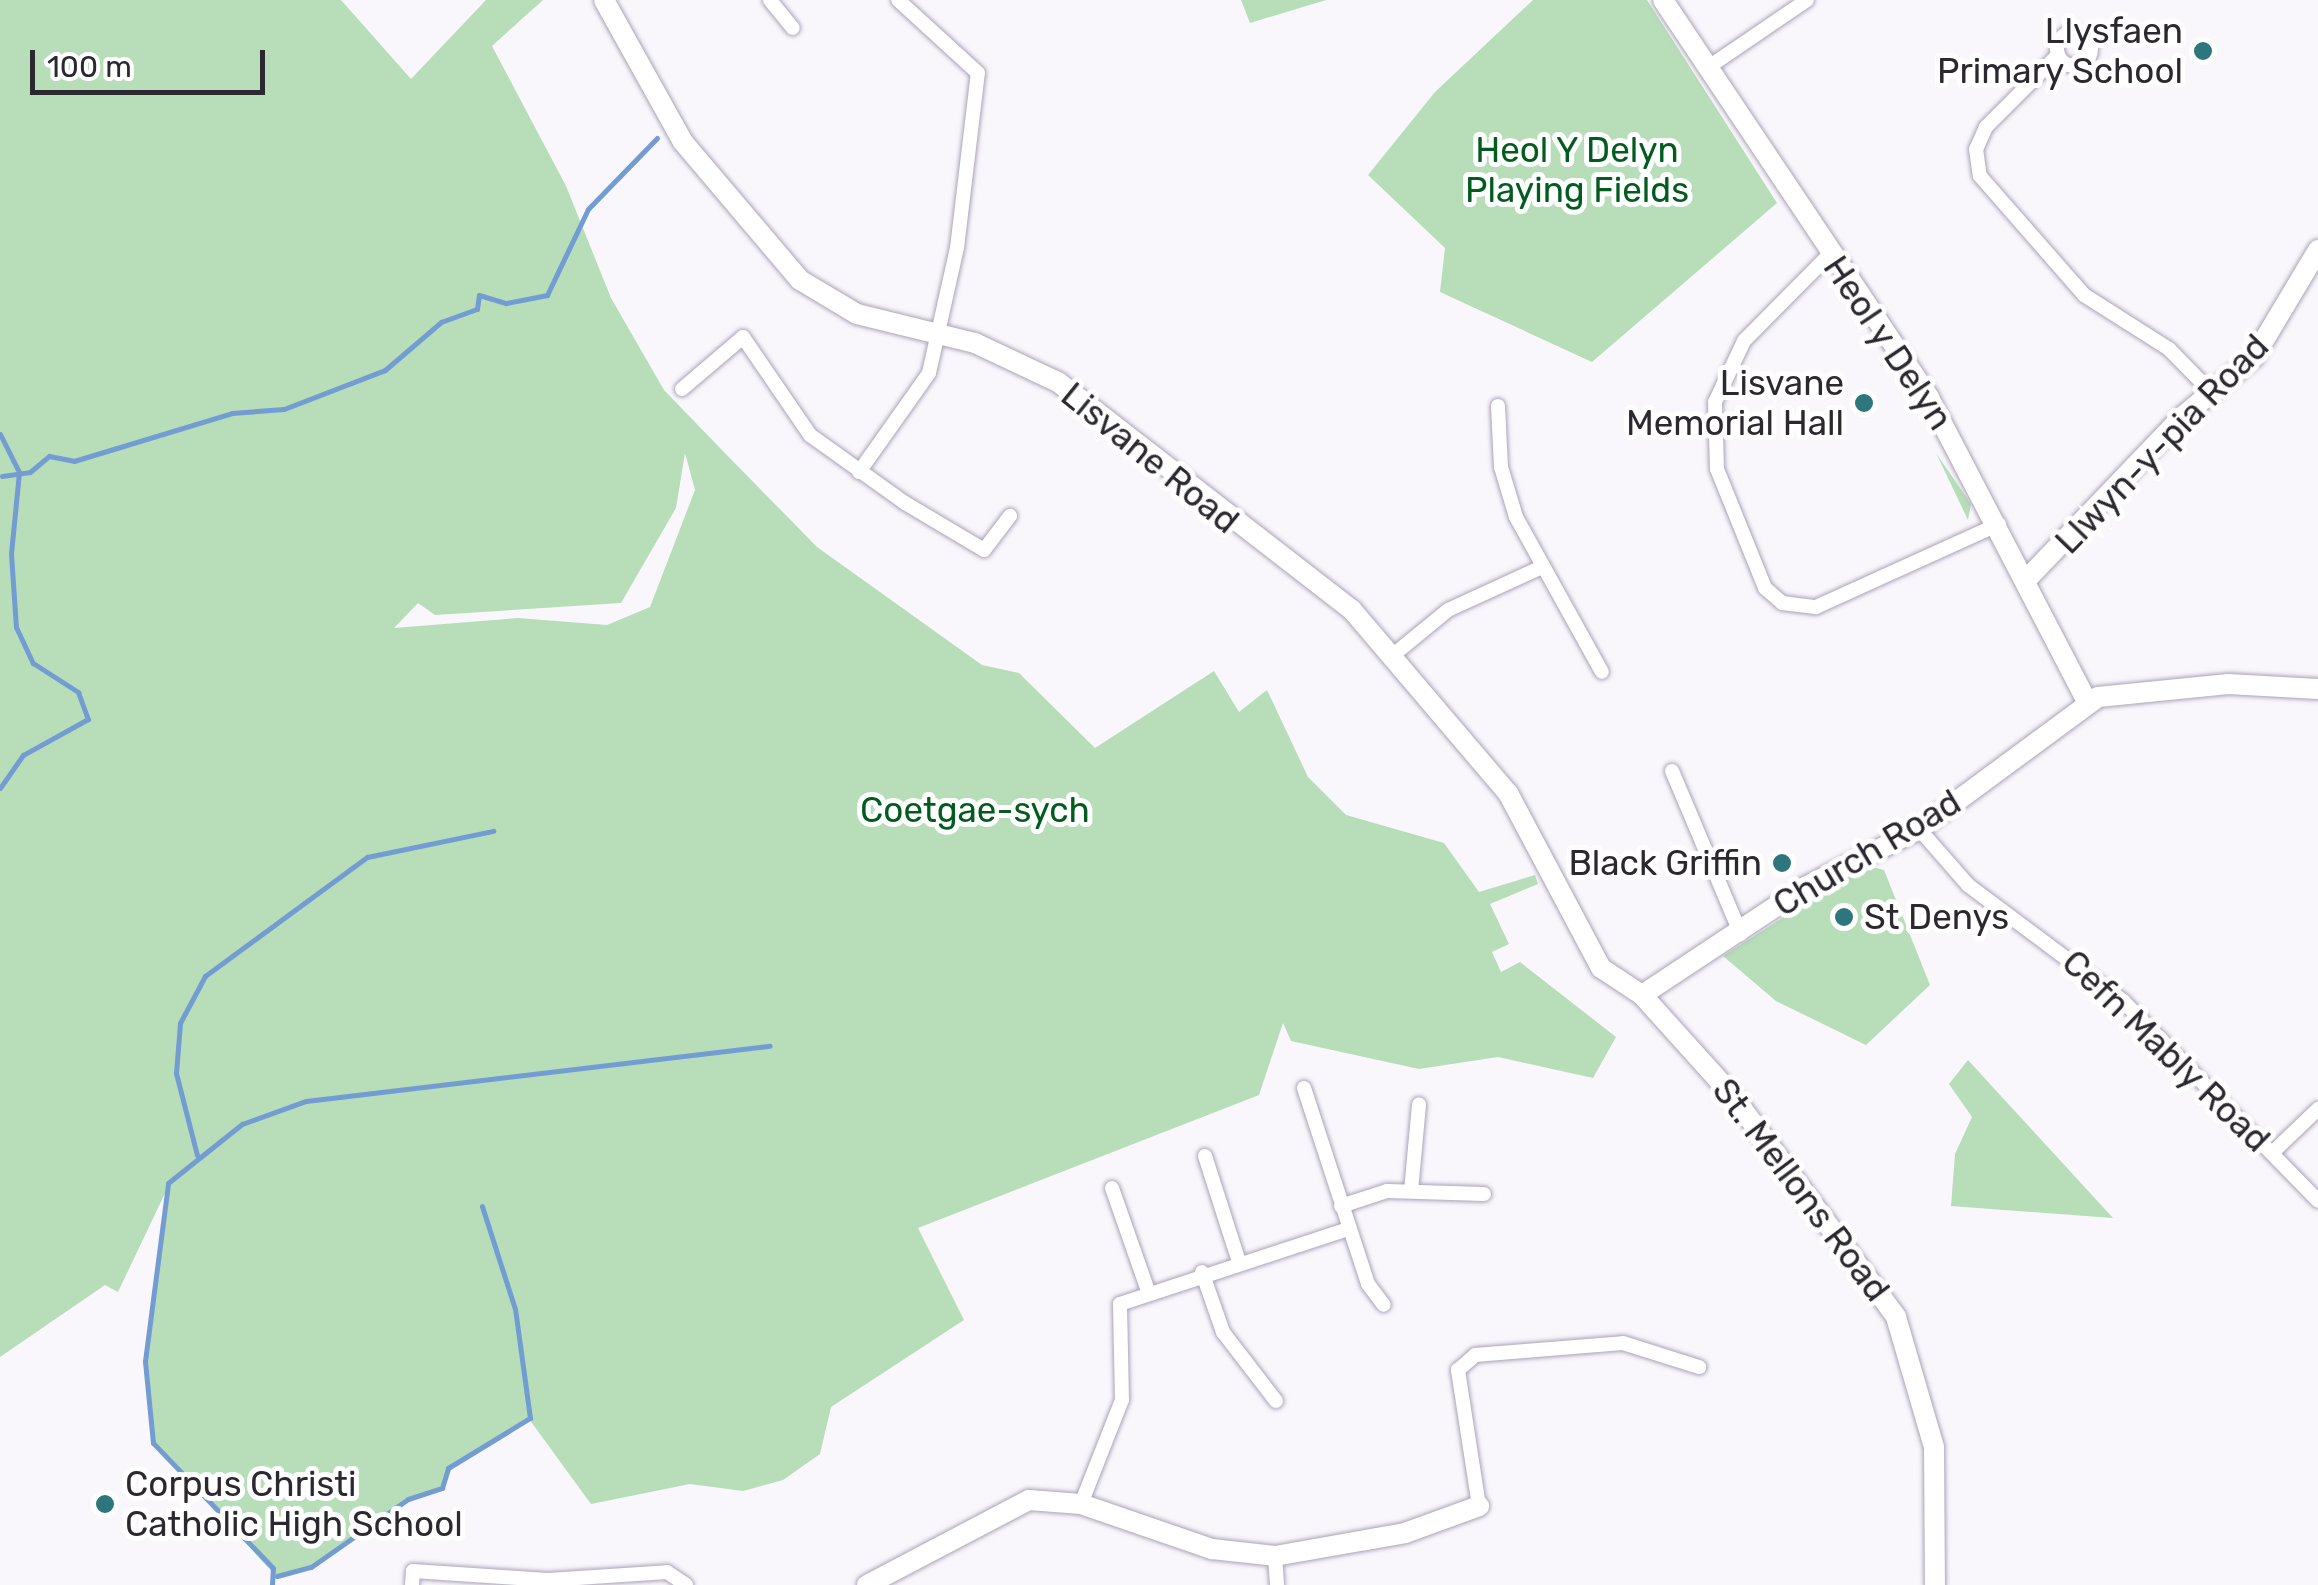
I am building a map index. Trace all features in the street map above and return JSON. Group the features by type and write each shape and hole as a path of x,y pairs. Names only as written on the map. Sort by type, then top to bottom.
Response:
{"street":[{"name":"Lisvane Road","path":"604,0 683,142 800,280 857,314 938,334 1020,362 1102,410 1227,521 1342,602 1514,802 1601,968 1642,995"},
{"path":"770,0 793,28"},
{"path":"859,472 909,410 938,334 978,73 898,0"},
{"name":"Heol y Delyn","path":"1663,0 1710,66 1829,255 1929,398 2027,579 2087,702"},
{"path":"1710,66 1807,0"},
{"path":"2058,55 1986,127 1976,150 1980,176 2084,295 2169,349 2211,392"},
{"name":"Llwyn-y-pia Road","path":"2027,579 2211,392 2261,348 2318,250"},
{"path":"1829,255 1744,341 1716,402 1720,480 1766,588 1782,603 1816,607 1998,524"},
{"path":"682,389 742,337 810,436 859,472 984,550 1010,516"},
{"path":"1498,406 1505,489 1542,567 1602,672"},
{"path":"1392,656 1448,610 1542,567"},
{"path":"2087,702 2186,686 2318,690"},
{"name":"Church Road","path":"1642,995 1742,934 1817,880 1919,829 2087,702"},
{"path":"1672,771 1742,934"},
{"name":"Cefn Mably Road","path":"1919,829 1968,885 2123,1001 2318,1201"},
{"name":"St. Mellons Road","path":"1642,995 1732,1095 1896,1318 1934,1447 1935,1585"},
{"path":"1304,1088 1348,1230 1384,1305"},
{"path":"1411,1191 1419,1104"},
{"path":"2272,1153 2316,1111"},
{"path":"1204,1156 1238,1259"},
{"path":"1112,1188 1148,1291"},
{"path":"1341,1206 1411,1191 1484,1194"},
{"path":"1081,1504 1122,1400 1116,1312 1148,1291 1238,1259 1348,1230"},
{"path":"1202,1272 1222,1332 1276,1401"},
{"path":"866,1585 999,1508 1044,1498 1081,1504 1212,1549 1275,1556 1405,1533 1479,1506 1458,1370 1476,1355 1622,1343 1699,1367"},
{"path":"1275,1556 1277,1585"},
{"path":"412,1585 414,1571 553,1583 667,1572 686,1585"}],"green space":[{"name":"Coetgae-sych","path":"0,0 341,0 411,79 486,0 543,0 492,46 566,186 611,298 664,390 817,547 982,665 1019,673 1095,748 1214,671 1239,712 1267,690 1308,777 1346,815 1444,843 1479,892 1535,875 1538,884 1490,904 1509,944 1492,952 1501,972 1520,962 1616,1037 1593,1078 1498,1057 1419,1069 1291,1041 1283,1023 1259,1095 918,1228 964,1320 831,1407 820,1454 783,1480 743,1491 690,1484 591,1504 529,1419 448,1468 442,1488 408,1499 311,1567 276,1576 153,1443 145,1361 168,1187 118,1292 105,1285 0,1357","holes":["685,453 695,490 650,607 607,625 518,618 394,628 418,603 435,615 621,603 676,508"]},
{"path":"1241,0 1326,0 1250,23"},
{"name":"Heol Y Delyn Playing Fields","path":"1533,0 1647,0 1777,203 1592,362 1440,292 1445,248 1368,175 1435,92"},
{"path":"1937,455 1971,504 1968,520"},
{"path":"1865,865 1884,870 1930,985 1866,1045 1776,1001 1723,956"},
{"path":"1968,1060 2113,1218 1951,1206 1955,1154 1972,1117 1949,1084"}],"waterway":[{"path":"2,476 30,472 49,456 74,461 232,413 284,409 385,370 441,322 477,309 479,295 506,303 547,295 588,209 657,138"},
{"path":"0,434 19,472 11,554 16,627 33,663 78,692 88,719 23,755 0,788"},
{"path":"197,1155 176,1073 180,1023 205,976 367,857 493,831"},
{"path":"272,1585 273,1568 153,1443 145,1361 168,1183 242,1124 306,1101 770,1046"},
{"path":"277,1576 311,1567 408,1499 442,1488 448,1468 530,1418 515,1309 482,1206"}],"place":[{"name":"Llysfaen Primary School","path":"2203,51"},
{"name":"Lisvane Memorial Hall","path":"1864,403"},
{"name":"Black Griffin","path":"1782,863"},
{"name":"St Denys","path":"1844,917"},
{"name":"Corpus Christi Catholic High School","path":"105,1504"}]}
